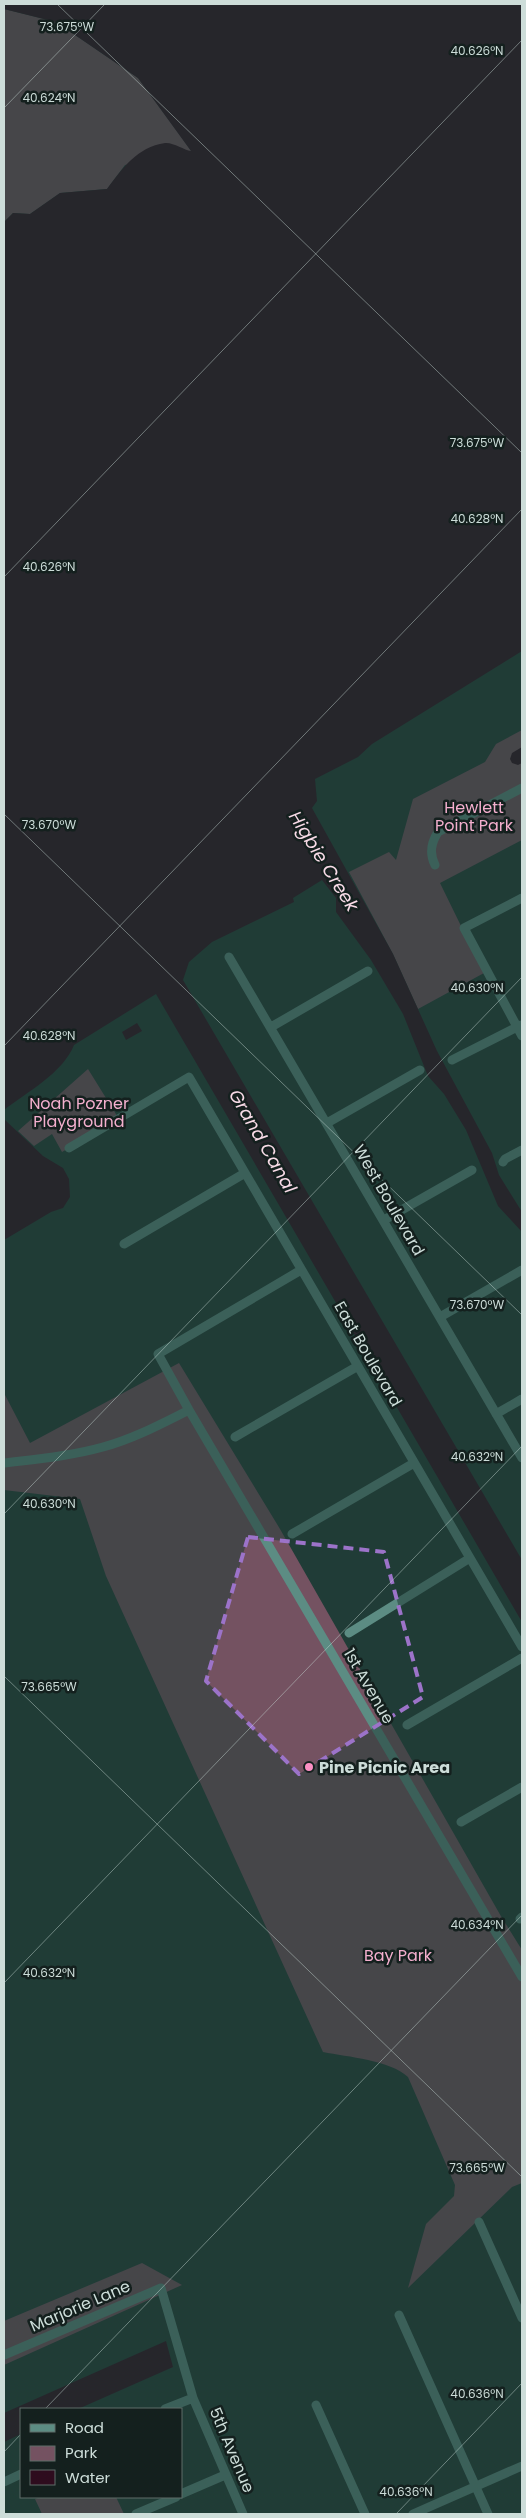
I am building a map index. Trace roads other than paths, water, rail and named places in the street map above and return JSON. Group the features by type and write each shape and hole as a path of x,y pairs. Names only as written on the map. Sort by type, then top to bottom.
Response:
{"street":[{"path":"435,865 431,857 432,843 438,832 522,788"},
{"path":"522,898 464,928 520,1025 522,1036"},
{"name":"West Boulevard","path":"229,957 522,1458"},
{"path":"271,1028 368,971"},
{"path":"452,1060 520,1025"},
{"path":"327,1123 420,1070"},
{"name":"East Boulevard","path":"70,1148 189,1077 522,1647"},
{"path":"503,1162 522,1150"},
{"path":"384,1220 472,1170"},
{"path":"124,1244 245,1173"},
{"name":"1st Avenue","path":"301,1270 158,1354 188,1410 522,1977"},
{"path":"440,1317 522,1270"},
{"path":"235,1437 358,1366"},
{"path":"496,1414 522,1399"},
{"path":"4,1463 64,1456 104,1447 147,1432 188,1410"},
{"path":"292,1534 414,1463"},
{"path":"349,1633 470,1558"},
{"path":"407,1725 522,1658"},
{"path":"461,1822 522,1787"},
{"path":"479,2222 522,2318"},
{"name":"Marjorie Lane","path":"4,2355 161,2288 162,2295"},
{"name":"5th Avenue","path":"162,2295 193,2398 225,2475 244,2514"},
{"path":"399,2315 488,2514"},
{"path":"168,2408 193,2398"},
{"path":"316,2405 365,2514"},
{"path":"413,2514 522,2466"},
{"path":"4,2482 20,2474"},
{"path":"182,2494 225,2475"},
{"path":"136,2514 174,2498"}],"water":[{"path":"4,4 522,4 522,651 372,744 358,757 315,779 317,801 312,808 393,954 437,1051 492,1153 499,1175 522,1212 522,1232 498,1206 466,1130 444,1094 428,1076 403,1014 371,960 336,912 336,898 322,880 293,898 294,902 212,942 189,962 183,980 522,1560 522,1622 156,994 74,1045 69,1055 53,1073 4,1110 4,222 13,213 30,214 60,193 107,189 131,160 155,145 168,143 191,151 138,78 56,22 4,9"},
{"path":"522,747 522,763 518,765 512,763 510,759 512,753"},
{"path":"137,1023 142,1031 126,1040 122,1032"},
{"path":"4,1119 43,1156 63,1168 69,1179 70,1197 63,1208 51,1212 4,1240"},
{"path":"166,2341 173,2367 80,2408 20,2408 20,2434 4,2442 4,2413"}],"place":[{"name":"Pine Picnic Area","path":"309,1767"}],"park label":[{"name":"Hewlett Point Park","path":"474,816"},
{"name":"Noah Pozner Playground","path":"79,1112"},
{"name":"Bay Park","path":"398,1955"}],"water label":[{"name":"Higbie Creek","path":"324,861"},
{"name":"Grand Canal","path":"263,1141"}]}
